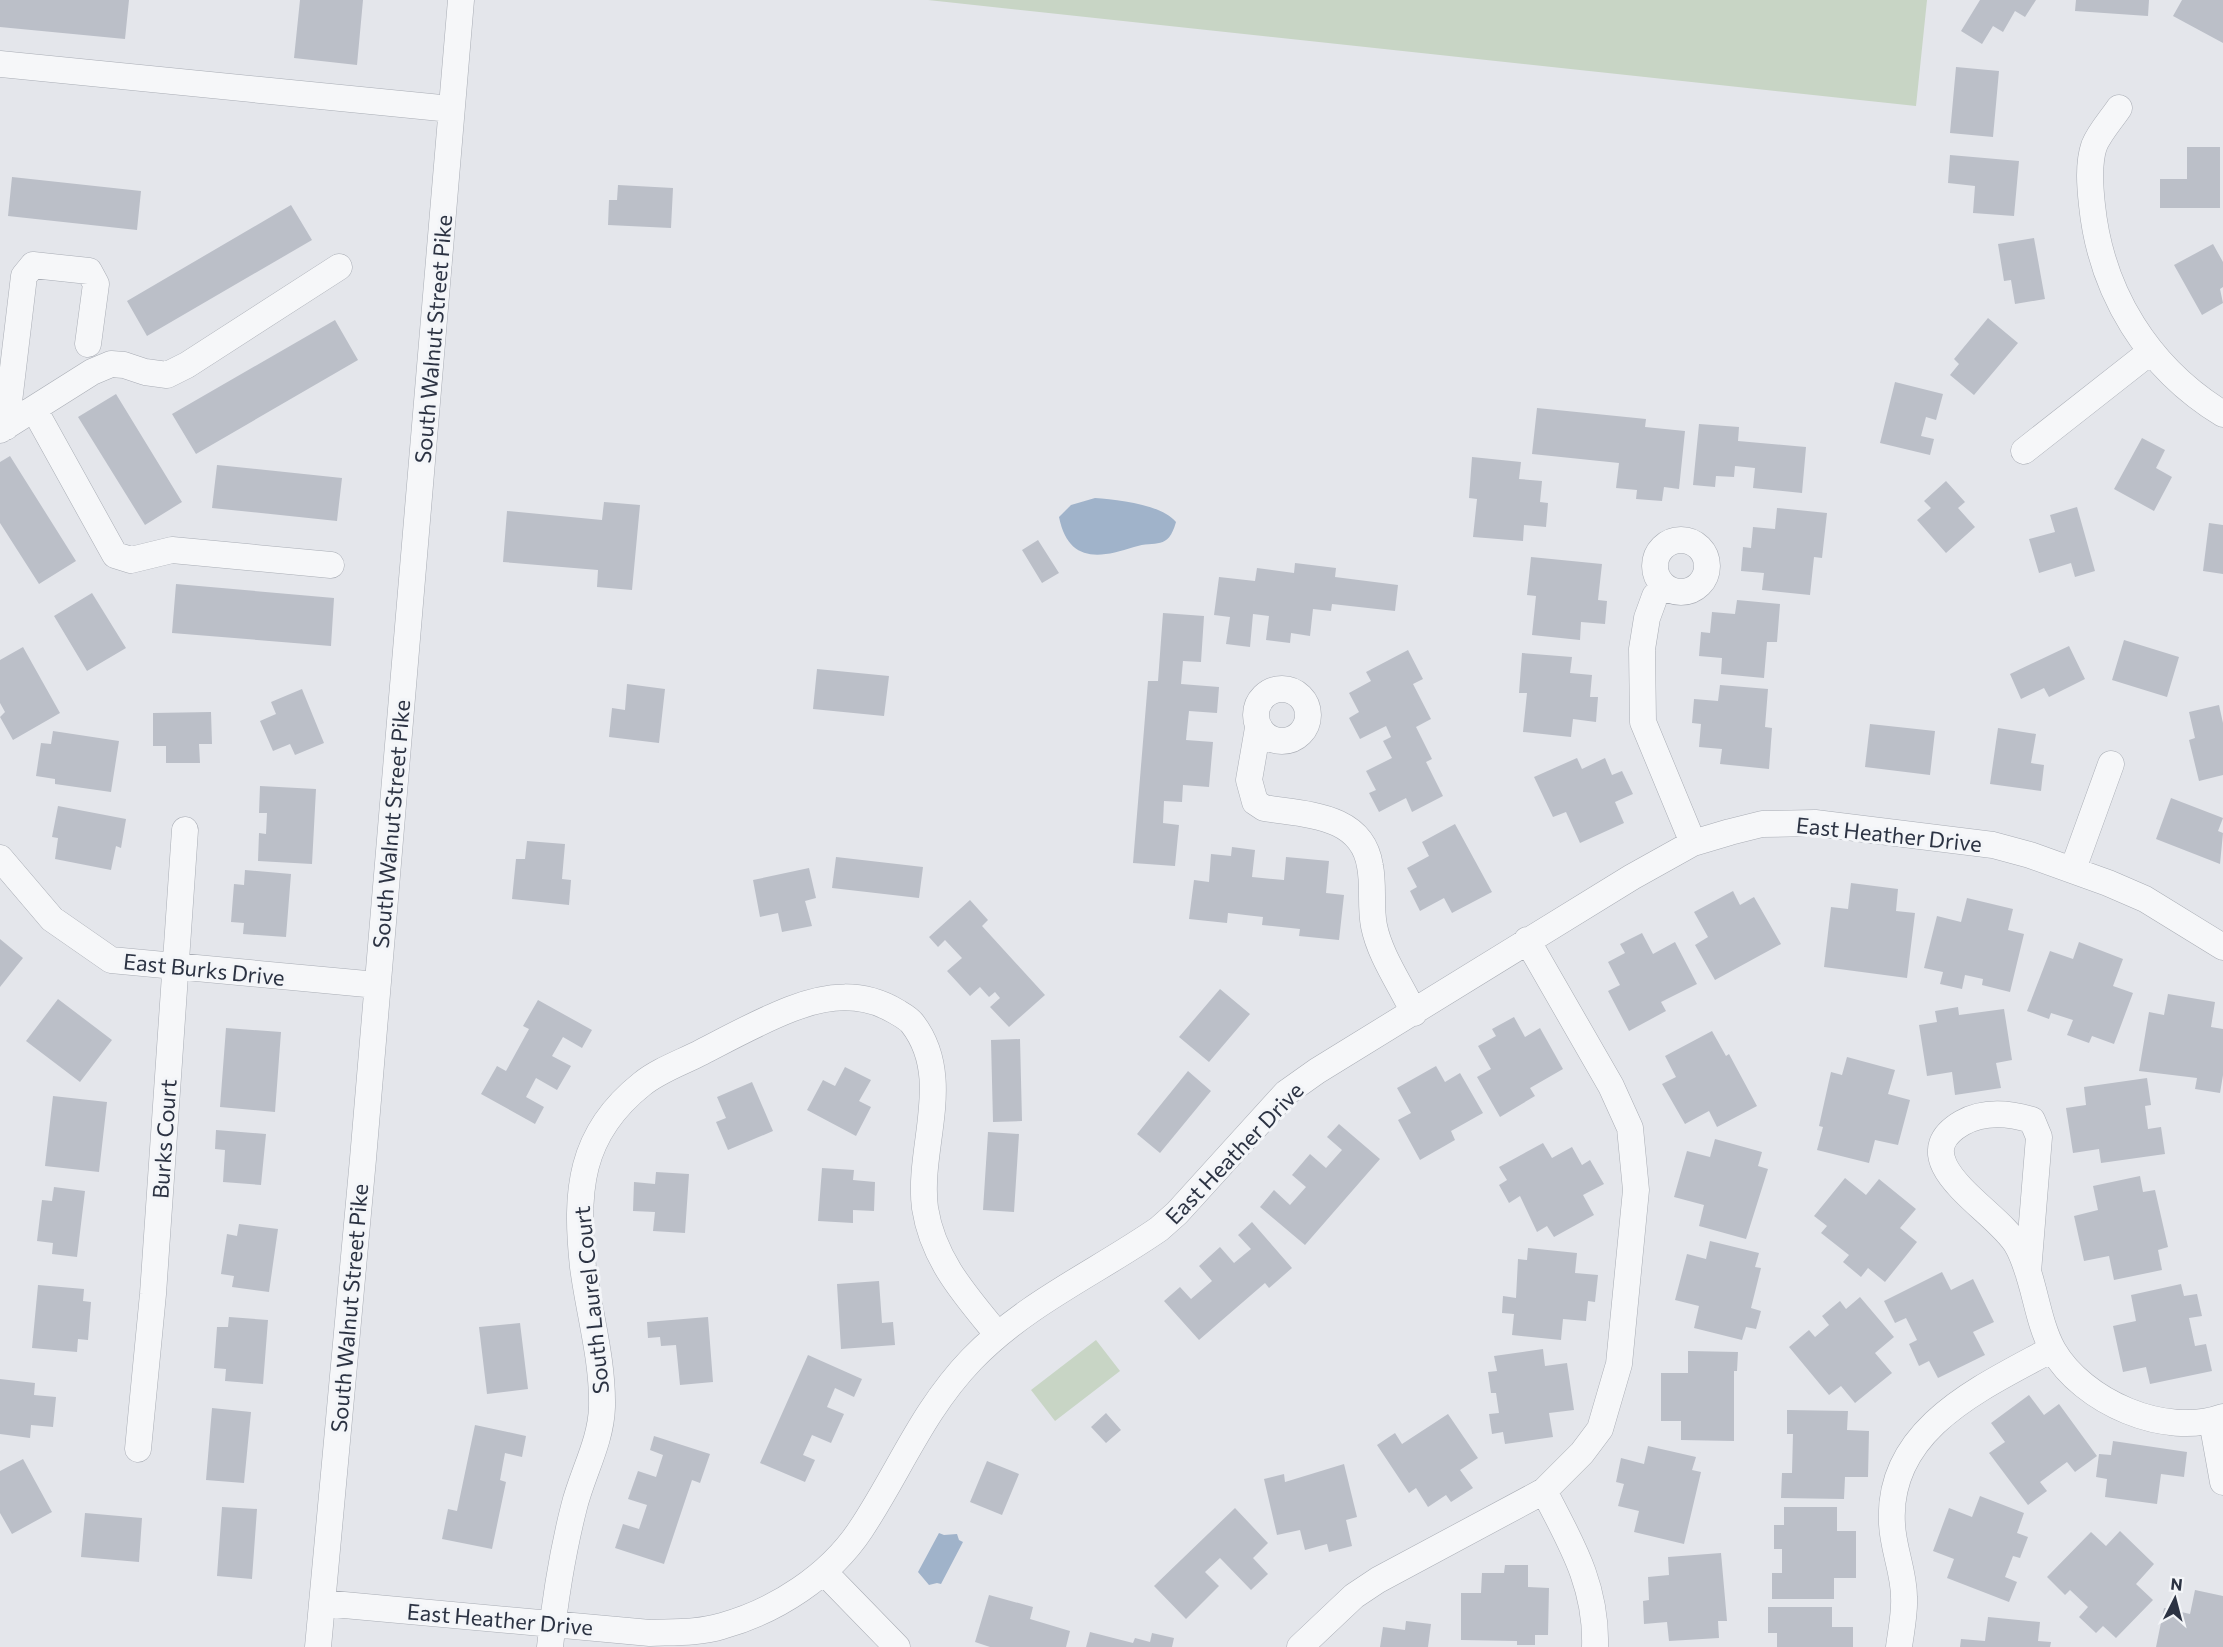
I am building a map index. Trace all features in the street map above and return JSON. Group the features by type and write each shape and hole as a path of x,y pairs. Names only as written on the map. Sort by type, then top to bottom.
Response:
{"street":[{"name":"South Walnut Street Pike","path":"318,1647 462,0"},
{"path":"0,64 451,109"},
{"path":"2119,108 2094,146 2090,190 2093,217 2109,277 2130,323 2150,352 2193,394 2223,414"},
{"path":"3,428 24,276 33,265 89,271 96,284 88,344"},
{"path":"3,428 92,372 111,364 166,375 187,365 339,267"},
{"path":"2024,451 2150,352"},
{"path":"34,409 115,555 130,560 172,550 331,565"},
{"path":"1664,587 1655,596 1647,618 1642,649 1644,722 1649,741 1693,843"},
{"path":"1258,728 1249,780 1255,802 1264,808 1339,822 1358,835 1367,851 1371,868 1373,924 1377,938 1414,1013"},
{"path":"2073,869 2111,764"},
{"name":"East Heather Drive","path":"322,1603 551,1636 691,1631 721,1626 765,1611 825,1573 861,1530 923,1420 951,1381 998,1335 1159,1229 1177,1214 1286,1093 1317,1071 1414,1013 1527,940 1693,843 1762,824 1815,823 1993,846 2073,869 2145,899 2223,947"},
{"name":"Burks Court","path":"138,1449 153,1294 186,830"},
{"name":"East Burks Drive","path":"0,858 52,919 111,960 176,968 377,985"},
{"path":"1300,1647 1354,1596 1378,1580 1544,1491 1582,1453 1600,1429 1610,1402 1619,1364 1636,1190 1635,1160 1630,1128 1611,1086 1527,940"},
{"name":"South Laurel Court","path":"551,1636 559,1569 575,1504 595,1445 602,1410 601,1375 584,1268 579,1216 582,1173 598,1133 614,1110 644,1082 770,1019 825,998 854,997 884,1004 910,1020 923,1041 933,1073 933,1115 923,1188 932,1237 948,1274 998,1335"},
{"path":"2028,1272 2039,1137 2032,1120 2013,1114 1970,1118 1950,1130 1940,1146 1941,1157 1951,1178 1997,1220 2018,1245 2052,1349 2066,1369 2082,1384 2115,1406 2155,1419 2217,1419 2223,1482"},
{"path":"1899,1647 1904,1597 1892,1521 1900,1474 1919,1439 1947,1409 2052,1349"},
{"path":"1544,1491 1577,1554 1589,1586 1596,1620 1595,1647"},
{"path":"825,1573 897,1647"}],"green space":[{"path":"928,0 1927,0 1916,106"},
{"path":"1096,1340 1120,1371 1055,1421 1031,1390"}],"water":[{"path":"1095,498 1138,504 1160,511 1176,522 1173,531 1165,541 1160,543 1108,554 1086,553 1069,542 1063,532 1059,517 1071,505"},
{"path":"939,1533 957,1534 959,1540 963,1542 941,1584 929,1585 918,1572"}],"building":[{"path":"0,0 129,0 125,39 0,27"},
{"path":"300,0 363,0 357,65 294,58"},
{"path":"1980,0 2036,0 2025,17 2015,11 2003,32 1993,26 1982,44 1961,31"},
{"path":"2076,0 2149,0 2148,16 2075,11"},
{"path":"2182,0 2223,0 2223,43 2173,16"},
{"path":"1956,67 1999,71 1993,137 1950,133"},
{"path":"2187,147 2220,147 2220,208 2160,208 2160,179 2187,179"},
{"path":"1950,155 2019,161 2014,216 1973,213 1975,186 1948,183"},
{"path":"12,177 141,191 137,230 8,216"},
{"path":"618,185 673,188 671,228 608,225 609,200 617,200"},
{"path":"291,205 312,240 147,336 127,301"},
{"path":"2034,238 2045,299 2015,304 2011,280 2004,281 1998,244"},
{"path":"2213,244 2223,262 2223,287 2220,289 2223,303 2202,315 2174,265"},
{"path":"1988,318 2018,343 1974,395 1950,375 1959,364 1954,359"},
{"path":"335,320 358,360 196,454 172,414"},
{"path":"1895,382 1943,394 1936,420 1926,417 1921,436 1934,439 1930,455 1880,443"},
{"path":"116,394 182,502 145,525 78,417"},
{"path":"1537,408 1646,419 1645,427 1685,431 1679,489 1664,487 1662,501 1636,499 1637,490 1616,488 1619,463 1532,454"},
{"path":"1699,424 1739,427 1738,441 1806,447 1802,493 1753,488 1755,468 1735,466 1734,477 1716,476 1715,487 1693,485"},
{"path":"2142,438 2165,450 2156,468 2172,477 2154,511 2114,489"},
{"path":"10,456 76,561 39,584 0,523 0,462"},
{"path":"1472,457 1521,462 1519,479 1542,481 1540,502 1548,503 1546,527 1524,525 1523,541 1473,537 1477,499 1469,498"},
{"path":"217,465 342,478 337,521 212,508"},
{"path":"1946,481 1965,502 1958,508 1975,527 1946,553 1917,520 1931,508 1924,501"},
{"path":"604,502 640,505 632,590 597,587 598,570 503,562 507,511 602,520"},
{"path":"2077,507 2095,571 2075,577 2071,563 2039,573 2029,539 2055,532 2050,515"},
{"path":"1777,508 1827,513 1822,558 1814,557 1810,595 1762,590 1764,573 1741,571 1743,547 1751,548 1753,527 1775,529"},
{"path":"2209,523 2223,525 2223,574 2203,571"},
{"path":"1038,540 1059,573 1042,583 1022,550"},
{"path":"1531,557 1602,564 1598,600 1607,601 1605,624 1581,622 1580,640 1532,635 1536,596 1527,595"},
{"path":"1295,563 1336,568 1335,577 1398,585 1395,611 1332,604 1331,611 1313,609 1310,636 1291,633 1290,643 1266,640 1269,616 1253,614 1250,647 1226,644 1230,617 1214,615 1219,577 1255,581 1257,568 1294,573"},
{"path":"176,584 334,598 331,646 172,633"},
{"path":"92,593 126,648 87,671 54,616"},
{"path":"1737,600 1780,604 1777,642 1767,642 1764,678 1721,674 1722,658 1699,656 1701,632 1710,633 1712,612 1735,614"},
{"path":"1163,613 1204,616 1201,662 1183,661 1181,684 1219,687 1217,713 1189,711 1186,740 1213,742 1209,787 1183,785 1182,802 1164,801 1163,823 1179,825 1175,866 1133,863 1148,681 1158,681"},
{"path":"2124,640 2179,657 2167,697 2112,680"},
{"path":"2069,646 2085,679 2049,697 2044,688 2021,699 2010,674"},
{"path":"23,647 60,713 13,740 0,717 5,712 0,703 0,660"},
{"path":"1408,650 1423,679 1413,684 1431,719 1416,727 1432,759 1426,762 1443,796 1412,812 1406,798 1379,812 1369,793 1376,790 1366,771 1392,758 1383,741 1391,737 1386,726 1360,739 1349,718 1359,712 1349,693 1371,681 1366,672"},
{"path":"1522,653 1572,657 1570,673 1592,675 1590,697 1598,697 1596,722 1573,719 1571,737 1523,732 1527,693 1519,693"},
{"path":"817,669 889,676 884,716 813,709"},
{"path":"627,684 665,689 659,743 609,737 612,708 625,710"},
{"path":"1720,685 1768,689 1765,727 1772,728 1769,769 1720,764 1722,749 1699,747 1701,724 1692,723 1694,699 1718,701"},
{"path":"302,689 324,743 295,755 290,744 273,751 260,721 276,714 271,702"},
{"path":"2219,705 2223,723 2223,775 2199,781 2189,740 2195,738 2189,712"},
{"path":"211,712 212,744 199,744 200,763 166,763 166,746 153,746 153,713"},
{"path":"1870,724 1935,731 1930,775 1865,767"},
{"path":"1998,728 2036,734 2031,763 2044,765 2041,791 1990,784"},
{"path":"53,731 119,741 111,792 55,784 55,779 36,776 41,743 51,744"},
{"path":"1577,758 1582,769 1605,758 1612,775 1622,771 1633,794 1615,802 1624,823 1580,843 1566,812 1553,817 1534,777"},
{"path":"260,786 316,789 312,864 258,861 259,833 266,834 267,813 259,813"},
{"path":"2171,798 2223,818 2218,831 2223,833 2220,864 2156,839"},
{"path":"58,806 126,819 121,848 116,846 111,870 55,859 58,838 52,837"},
{"path":"1455,824 1492,892 1452,913 1444,898 1420,911 1410,891 1417,887 1407,868 1429,856 1422,842"},
{"path":"527,841 565,844 562,879 571,880 569,905 512,899 516,859 525,859"},
{"path":"1232,847 1255,850 1252,877 1284,880 1286,857 1329,861 1326,893 1344,895 1339,940 1299,936 1300,929 1262,925 1263,917 1228,913 1227,923 1189,919 1194,880 1209,882 1211,854 1231,856"},
{"path":"836,857 923,867 919,898 832,888"},
{"path":"809,868 816,898 805,901 812,926 782,932 778,913 760,917 753,880"},
{"path":"245,870 291,874 286,937 243,934 244,923 231,922 234,884 244,885"},
{"path":"1851,883 1898,889 1896,911 1915,913 1907,978 1824,967 1831,907 1848,909"},
{"path":"1733,891 1740,905 1754,897 1781,944 1715,980 1695,945 1708,937 1694,912"},
{"path":"1967,898 2013,909 2008,930 2024,934 2010,992 1982,985 1983,979 1965,975 1962,989 1940,984 1943,972 1924,968 1937,916 1961,922"},
{"path":"970,900 988,920 982,926 1045,995 1009,1027 990,1007 1000,998 995,992 989,997 980,987 970,996 947,971 962,958 945,940 938,947 929,937"},
{"path":"1642,933 1653,954 1675,942 1697,984 1661,1002 1666,1011 1629,1031 1608,991 1620,985 1608,962 1625,953 1620,944"},
{"path":"0,939 23,958 0,987"},
{"path":"2079,942 2123,959 2113,986 2133,993 2114,1044 2092,1036 2089,1043 2067,1035 2073,1020 2051,1013 2049,1019 2027,1011 2050,951 2073,959"},
{"path":"1220,989 1250,1014 1209,1062 1179,1037"},
{"path":"2168,994 2215,1002 2211,1027 2223,1029 2223,1075 2220,1093 2195,1089 2197,1078 2139,1071 2149,1012 2164,1015"},
{"path":"58,999 112,1040 80,1082 26,1041"},
{"path":"538,1000 592,1030 582,1048 563,1037 552,1056 571,1066 557,1090 536,1078 526,1097 544,1107 535,1124 481,1094 497,1066 506,1071 529,1029 523,1026"},
{"path":"1958,1007 1959,1015 2004,1009 2012,1060 1996,1063 2001,1088 1955,1095 1952,1072 1927,1076 1919,1025 1937,1022 1935,1011"},
{"path":"1514,1017 1525,1037 1540,1028 1563,1069 1530,1088 1535,1096 1500,1117 1477,1077 1491,1069 1478,1046 1496,1036 1492,1029"},
{"path":"226,1028 281,1032 275,1112 220,1107"},
{"path":"1712,1031 1726,1056 1729,1054 1757,1106 1717,1127 1709,1111 1685,1124 1662,1084 1676,1077 1665,1056"},
{"path":"1020,1039 1022,1121 993,1122 991,1040"},
{"path":"1847,1057 1895,1070 1888,1094 1910,1100 1898,1145 1875,1140 1869,1163 1817,1150 1823,1127 1819,1126 1831,1072 1842,1075"},
{"path":"1436,1066 1445,1082 1460,1073 1483,1113 1451,1131 1455,1140 1420,1160 1398,1120 1411,1113 1397,1088"},
{"path":"845,1067 871,1080 859,1101 871,1107 856,1136 807,1110 823,1080 835,1086"},
{"path":"1188,1071 1211,1091 1160,1153 1137,1134"},
{"path":"2147,1078 2151,1105 2145,1106 2148,1129 2161,1127 2165,1154 2101,1163 2099,1149 2073,1153 2066,1108 2086,1105 2084,1087"},
{"path":"752,1082 773,1131 728,1150 716,1122 726,1118 717,1097"},
{"path":"53,1096 107,1102 99,1172 45,1166"},
{"path":"1339,1124 1380,1159 1305,1245 1260,1207 1274,1190 1290,1205 1306,1187 1292,1175 1310,1154 1326,1168 1342,1150 1327,1137"},
{"path":"216,1130 266,1134 261,1185 223,1182 225,1150 215,1149"},
{"path":"988,1132 1019,1134 1014,1212 983,1210"},
{"path":"1715,1139 1762,1152 1758,1166 1768,1169 1746,1239 1699,1226 1704,1205 1674,1197 1687,1151 1710,1157"},
{"path":"1543,1143 1552,1158 1572,1147 1582,1165 1590,1160 1604,1184 1583,1195 1594,1215 1554,1237 1547,1226 1537,1232 1520,1196 1509,1203 1499,1185 1507,1180 1499,1167"},
{"path":"822,1168 854,1170 853,1180 875,1182 874,1211 853,1210 853,1223 818,1221"},
{"path":"656,1172 689,1174 685,1233 653,1231 655,1212 633,1211 634,1182 655,1184"},
{"path":"2140,1176 2143,1192 2155,1190 2168,1247 2158,1250 2162,1270 2114,1280 2109,1256 2084,1261 2074,1216 2098,1210 2093,1186"},
{"path":"1845,1178 1866,1195 1879,1179 1916,1209 1900,1228 1917,1242 1885,1282 1868,1268 1861,1277 1843,1262 1849,1255 1821,1233 1827,1226 1814,1216"},
{"path":"54,1187 85,1191 77,1257 52,1254 53,1243 37,1241 42,1200 52,1201"},
{"path":"1252,1222 1292,1268 1269,1288 1265,1283 1199,1340 1164,1301 1180,1287 1191,1299 1212,1281 1199,1266 1220,1247 1234,1263 1251,1249 1238,1235"},
{"path":"239,1224 278,1229 269,1292 232,1287 234,1276 221,1274 227,1234 237,1236"},
{"path":"1710,1241 1759,1253 1755,1267 1761,1268 1751,1308 1761,1311 1756,1329 1746,1327 1742,1340 1694,1328 1699,1306 1675,1300 1687,1254 1706,1259"},
{"path":"1528,1248 1577,1253 1575,1273 1598,1275 1595,1302 1588,1301 1586,1321 1563,1319 1561,1340 1512,1335 1514,1314 1502,1313 1503,1296 1516,1298 1518,1259 1527,1260"},
{"path":"1942,1272 1951,1290 1973,1279 1994,1322 1973,1332 1985,1355 1938,1378 1929,1361 1919,1366 1909,1344 1917,1340 1906,1318 1895,1323 1884,1301"},
{"path":"879,1281 882,1323 893,1322 895,1345 841,1349 837,1284"},
{"path":"2181,1284 2184,1296 2197,1294 2202,1316 2189,1318 2195,1346 2206,1344 2212,1371 2150,1384 2146,1367 2123,1372 2113,1326 2136,1321 2131,1295"},
{"path":"38,1285 84,1289 83,1301 91,1302 88,1340 78,1339 77,1352 32,1348"},
{"path":"1860,1297 1894,1337 1875,1353 1892,1373 1855,1403 1841,1386 1829,1395 1789,1347 1809,1330 1815,1337 1829,1325 1822,1316 1840,1301 1846,1309"},
{"path":"229,1317 268,1320 263,1384 225,1381 226,1369 214,1368 217,1327 228,1327"},
{"path":"708,1317 713,1382 680,1385 676,1345 661,1346 660,1337 648,1338 647,1322"},
{"path":"520,1323 528,1389 487,1394 479,1327"},
{"path":"1543,1349 1545,1366 1567,1363 1574,1410 1549,1413 1553,1437 1505,1444 1503,1432 1492,1434 1489,1414 1499,1413 1496,1393 1491,1393 1488,1372 1497,1371 1494,1356"},
{"path":"1688,1351 1738,1352 1737,1371 1734,1371 1734,1441 1681,1440 1681,1421 1661,1421 1661,1373 1688,1373"},
{"path":"808,1355 862,1379 854,1397 835,1388 827,1407 844,1414 831,1443 812,1435 803,1455 815,1460 805,1482 760,1463"},
{"path":"0,1379 35,1383 34,1395 56,1397 53,1427 31,1425 30,1438 0,1434"},
{"path":"2029,1395 2044,1415 2059,1404 2097,1456 2075,1472 2067,1462 2040,1482 2047,1491 2028,1505 1989,1453 2005,1442 1991,1423"},
{"path":"212,1408 251,1412 244,1483 206,1480"},
{"path":"1787,1410 1848,1411 1847,1430 1869,1431 1868,1477 1845,1477 1844,1499 1781,1498 1782,1473 1792,1473 1793,1434 1787,1434"},
{"path":"1106,1413 1121,1430 1106,1443 1091,1427"},
{"path":"1448,1414 1478,1458 1460,1470 1473,1488 1451,1502 1446,1495 1428,1507 1416,1488 1409,1493 1377,1445 1395,1433 1402,1444"},
{"path":"475,1425 526,1436 522,1457 505,1453 500,1480 506,1482 492,1549 442,1539 448,1509 457,1511"},
{"path":"654,1436 710,1454 700,1483 692,1480 664,1564 615,1548 623,1524 639,1529 647,1505 628,1499 638,1471 656,1477 663,1455 650,1450"},
{"path":"2113,1441 2187,1452 2184,1477 2161,1474 2157,1504 2105,1497 2107,1479 2096,1477 2099,1454 2111,1455"},
{"path":"1648,1446 1696,1457 1692,1470 1701,1472 1684,1544 1634,1532 1639,1511 1618,1506 1624,1484 1616,1482 1621,1458 1644,1464"},
{"path":"23,1459 52,1512 12,1534 0,1513 0,1471"},
{"path":"987,1461 1019,1474 1002,1515 970,1502"},
{"path":"1344,1464 1357,1517 1346,1520 1352,1546 1329,1552 1327,1544 1305,1550 1300,1530 1277,1535 1264,1479 1284,1474 1285,1482"},
{"path":"1980,1496 2024,1513 2017,1533 2028,1537 2020,1558 2013,1556 2005,1577 2017,1582 2009,1602 1947,1578 1954,1559 1933,1551 1949,1508 1972,1517"},
{"path":"222,1507 257,1509 252,1579 217,1576"},
{"path":"1784,1507 1837,1507 1837,1531 1856,1531 1856,1578 1834,1578 1834,1599 1772,1599 1772,1573 1782,1573 1782,1549 1774,1549 1774,1525 1784,1525"},
{"path":"1235,1508 1268,1543 1253,1558 1268,1574 1251,1590 1220,1558 1205,1572 1219,1586 1186,1619 1154,1586"},
{"path":"85,1513 142,1518 139,1562 81,1557"},
{"path":"2120,1531 2154,1564 2136,1584 2153,1600 2116,1638 2103,1626 2096,1633 2079,1617 2088,1607 2070,1590 2065,1595 2047,1577 2091,1532 2106,1546"},
{"path":"1721,1553 1727,1621 1718,1621 1719,1638 1669,1641 1667,1622 1644,1624 1643,1601 1649,1600 1648,1577 1669,1575 1668,1557"},
{"path":"1505,1565 1528,1565 1528,1587 1549,1588 1548,1635 1535,1635 1535,1645 1517,1645 1517,1641 1461,1640 1461,1593 1481,1593 1482,1573 1504,1573"},
{"path":"2195,1590 2223,1596 2223,1647 2156,1647 2164,1608 2190,1614"},
{"path":"989,1595 1033,1607 1030,1619 1070,1631 1066,1647 990,1647 975,1642"},
{"path":"1768,1607 1832,1607 1832,1627 1853,1627 1853,1647 1777,1647 1777,1633 1768,1633"},
{"path":"1988,1617 2040,1622 2038,1641 2051,1642 2050,1647 1960,1647 1961,1639 1985,1641"},
{"path":"1406,1621 1431,1624 1428,1647 1380,1647 1383,1627 1405,1630"},
{"path":"1090,1632 1133,1643 1135,1638 1150,1642 1152,1633 1174,1638 1172,1647 1086,1647"}]}
